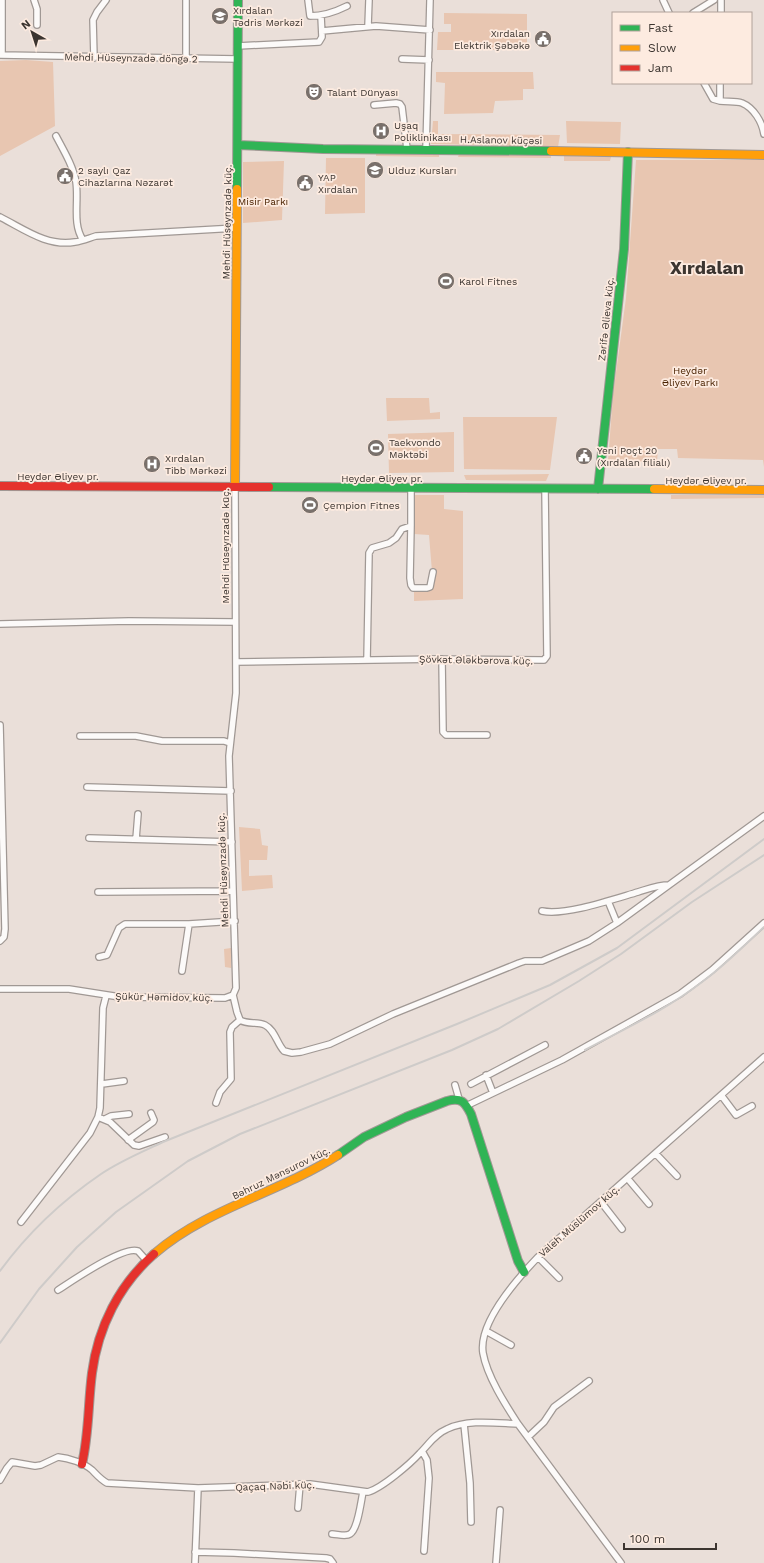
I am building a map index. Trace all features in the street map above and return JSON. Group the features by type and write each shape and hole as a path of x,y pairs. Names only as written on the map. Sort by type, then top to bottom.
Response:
{"street":[{"path":"1,55 2,0"},
{"path":"34,0 37,9 37,25"},
{"path":"94,58 93,20 106,0"},
{"path":"186,0 186,58"},
{"name":"Mehdi Hüseynzadə küç.","path":"233,995 236,988 230,743 236,693 234,487 238,0"},
{"path":"308,0 310,16 321,16 347,6"},
{"path":"368,26 369,0"},
{"path":"426,149 430,0"},
{"path":"663,0 669,12"},
{"path":"695,12 714,0"},
{"path":"721,0 721,12"},
{"path":"238,46 318,42 322,37 321,16"},
{"path":"322,31 368,26 389,26 430,30"},
{"name":"Mehdi Hüseynzadə döngə 2","path":"1,55 94,58 238,59"},
{"path":"402,59 429,60"},
{"path":"705,84 713,99 746,105 757,116 764,134"},
{"path":"720,84 720,101"},
{"path":"374,105 400,104 402,107 407,149"},
{"path":"56,136 74,175 77,197 78,229 83,240"},
{"name":"H.Aslanov küçəsi","path":"238,145 323,149 426,149 764,155"},
{"name":"Zərifə Əlieva küç.","path":"598,489 624,249 628,152"},
{"path":"0,217 45,240 64,243 96,236 236,228"},
{"name":"Heydər Əliyev pr.","path":"0,486 764,490"},
{"path":"411,488 411,585 413,588 427,588 432,584 434,572"},
{"name":"Şövkət Ələkbərova küç.","path":"236,662 442,659 541,661 546,658 545,489"},
{"path":"366,660 369,553 372,548 389,543 396,538 402,529 411,526"},
{"path":"0,624 129,621 235,622"},
{"path":"442,659 443,732 446,735 487,735"},
{"path":"0,725 4,929 4,937 0,942"},
{"path":"80,736 136,736 162,741 220,741 230,743"},
{"path":"87,787 230,791"},
{"path":"136,839 138,814"},
{"path":"233,995 240,1020 248,1023 266,1025 284,1051 292,1053 301,1052 337,1042 393,1014 519,963 525,961 542,961 590,940 617,923 764,816"},
{"path":"89,838 232,842"},
{"path":"542,911 563,912 659,886 669,885"},
{"path":"98,892 233,892"},
{"path":"608,901 617,923"},
{"path":"99,957 107,954 119,928 125,924 189,924 235,921"},
{"path":"466,1106 562,1060 680,994 712,970 764,923"},
{"path":"182,971 189,924"},
{"name":"Şükür Həmidov küç.","path":"0,989 69,989 82,990 106,996 225,998 233,995"},
{"path":"21,1222 90,1133 98,1117 102,1084 103,1008 106,996"},
{"path":"216,1103 220,1092 231,1079 230,1032 232,1027 240,1020"},
{"path":"471,1084 545,1046"},
{"name":"Valeh Müslümov küç.","path":"518,1424 504,1402 487,1368 483,1348 486,1331 495,1313 524,1272 538,1257 628,1179 764,1057"},
{"path":"486,1075 493,1093"},
{"path":"102,1084 124,1081"},
{"path":"454,1085 459,1099 471,1114 518,1261 524,1272"},
{"path":"721,1095 736,1115 752,1106"},
{"name":"Bəhruz Mənsurov küç.","path":"82,1464 87,1442 92,1373 96,1347 116,1298 127,1283 147,1261 168,1242 183,1232 331,1160 366,1136 449,1099 459,1099"},
{"path":"128,1140 153,1122 154,1120 152,1113"},
{"path":"105,1119 111,1116 129,1114"},
{"path":"98,1117 105,1119 134,1145 139,1146 165,1136"},
{"path":"656,1154 677,1176"},
{"path":"628,1179 649,1204"},
{"path":"601,1202 622,1229"},
{"path":"58,1290 98,1264 131,1250 135,1249 138,1251 147,1261"},
{"path":"538,1257 559,1278"},
{"path":"486,1331 511,1345"},
{"path":"528,1437 544,1422 554,1407 589,1381"},
{"path":"464,1424 470,1483 471,1522"},
{"path":"332,1534 347,1535 352,1533 356,1524 363,1492 368,1492 377,1488 408,1466 434,1437 440,1433 451,1427 464,1424 518,1424 621,1563"},
{"path":"422,1451 427,1460 429,1478 424,1551"},
{"path":"0,1480 12,1462 34,1466 41,1465 58,1457 82,1464"},
{"name":"Qaçaq Nəbi küç.","path":"82,1464 93,1470 97,1477 107,1483 198,1488 320,1484 363,1492"},
{"path":"298,1508 300,1484"},
{"path":"195,1563 198,1488"},
{"path":"496,1563 500,1510"},
{"path":"195,1552 234,1552 326,1558 330,1559 333,1563"}],"green space":[{"path":"444,13 527,14 527,50 437,50 438,32 451,32 451,24 444,24"},
{"path":"26,60 53,62 55,126 0,156 0,61"},
{"path":"436,72 533,72 534,89 523,89 523,100 495,101 493,113 444,114 445,83 436,82"},
{"path":"433,121 438,121 438,134 560,135 558,147 431,144"},
{"path":"566,121 621,122 620,144 567,143"},
{"path":"376,153 439,154 439,157 376,156"},
{"path":"459,154 551,155 551,158 458,157"},
{"path":"564,156 611,157 610,161 564,161"},
{"path":"326,158 365,158 365,213 325,214"},
{"name":"Heydər Əliyev Parkı","path":"636,160 764,160 764,467 763,460 678,458 677,449 658,449 657,462 608,461 613,395 626,298"},
{"name":"Misir Parkı","path":"284,161 282,220 243,223 243,162"},
{"path":"386,398 429,398 430,413 440,412 440,419 387,421"},
{"path":"463,417 557,417 550,470 464,469"},
{"path":"454,432 454,472 389,473 388,434"},
{"path":"549,474 546,481 466,480 464,475"},
{"path":"414,495 444,495 444,509 463,511 463,599 414,601 414,586 433,584 429,535 414,534"},
{"path":"671,495 764,495 764,498 671,499"},
{"path":"239,827 260,829 262,845 268,846 267,860 249,860 249,876 272,875 273,888 242,891"},
{"path":"231,948 231,968 225,967 224,949"}],"railway":[{"path":"0,1271 22,1244 59,1206 87,1184 116,1165 163,1142 550,985 617,948 764,839"},
{"path":"0,1343 39,1289 77,1247 116,1212 188,1161 240,1134 452,1050 498,1029 621,954 692,902 764,855"},
{"path":"585,1050 645,1019 688,992 734,956 764,927"}],"traffic: fast":[{"path":"237,189 238,0"},
{"path":"238,145 323,149 551,151"},
{"path":"598,489 624,249 628,152"},
{"path":"269,487 654,489"},
{"path":"338,1155 364,1137 406,1117 447,1101 459,1100 467,1106 471,1114 518,1261 524,1272"}],"traffic: slow":[{"path":"551,151 764,155"},
{"path":"235,487 237,189"},
{"path":"654,489 764,490"},
{"path":"154,1254 197,1224 220,1212 292,1180 338,1155"}],"traffic: jam":[{"path":"0,486 269,487"},
{"path":"82,1464 86,1441 92,1373 99,1339 112,1308 130,1279 154,1254"}],"place":[{"name":"Xırdalan Tədris Mərkəzi","path":"220,16"},
{"name":"Xırdalan Elektrik Şəbəkə","path":"543,39"},
{"name":"Talant Dünyası","path":"314,92"},
{"name":"Uşaq Poliklinikası","path":"381,131"},
{"name":"Ulduz Kursları","path":"375,170"},
{"name":"2 saylı Qaz Cihazlarına Nəzarət","path":"65,176"},
{"name":"YAP Xırdalan","path":"305,183"},
{"name":"Karol Fitnes","path":"446,281"},
{"name":"Taekvondo Məktəbi","path":"376,448"},
{"name":"Yeni Poçt 20 (Xırdalan filialı)","path":"584,456"},
{"name":"Xırdalan Tibb Mərkəzi","path":"152,464"},
{"name":"Çempion Fitnes","path":"310,505"}],"district":[{"name":"Xırdalan","path":"707,267"}]}
